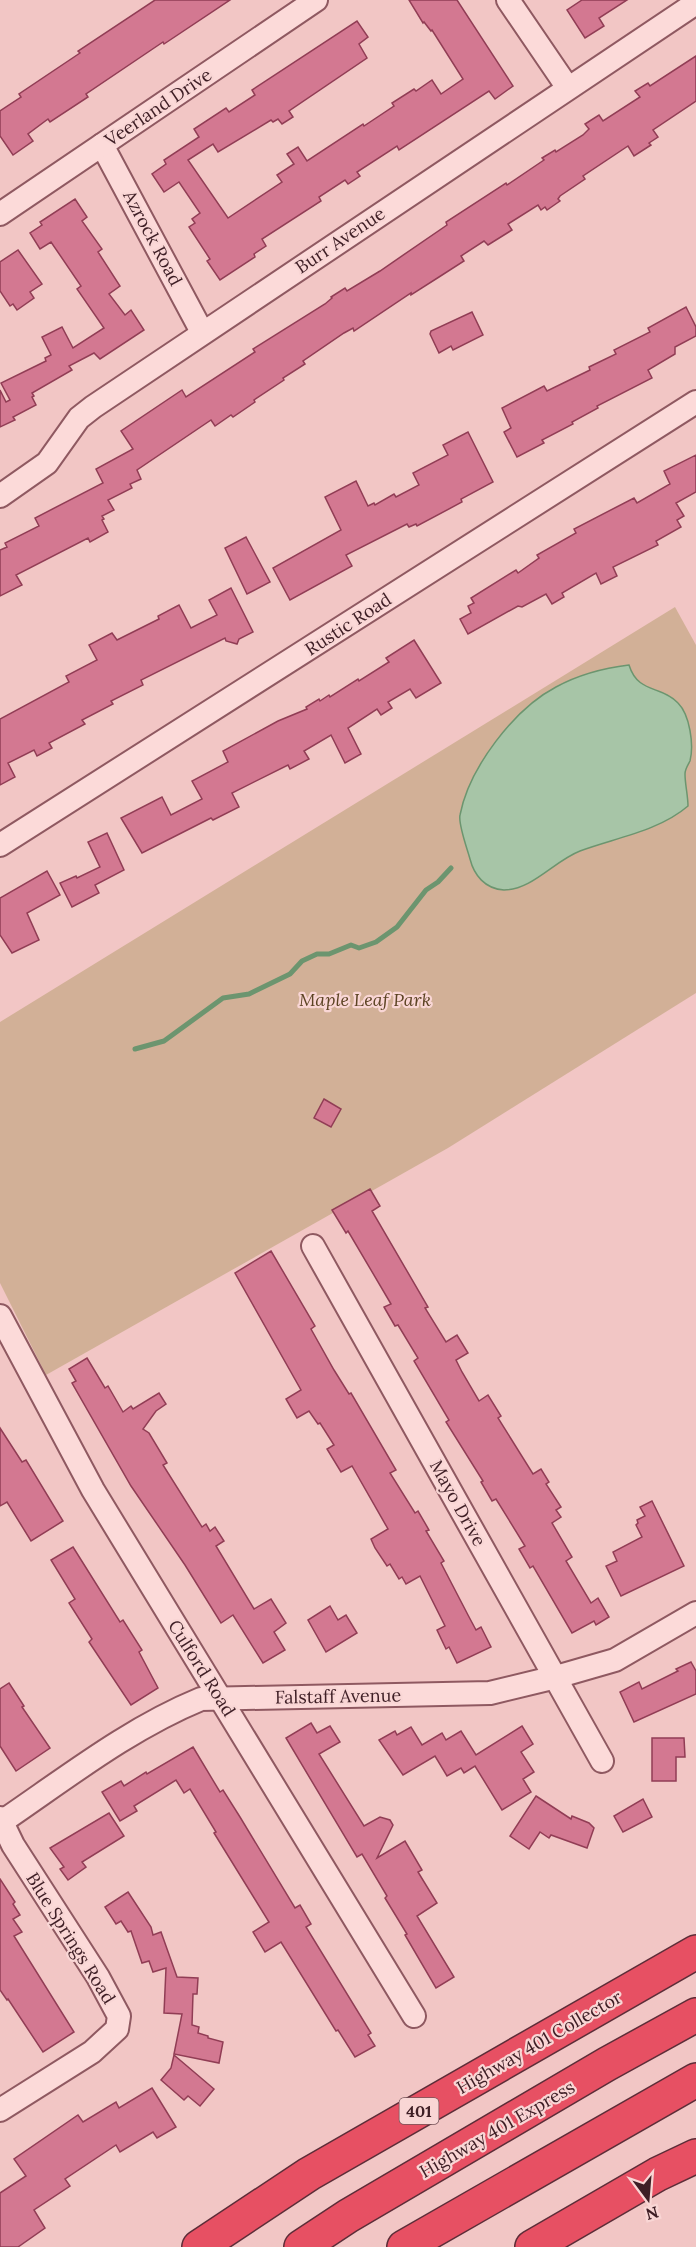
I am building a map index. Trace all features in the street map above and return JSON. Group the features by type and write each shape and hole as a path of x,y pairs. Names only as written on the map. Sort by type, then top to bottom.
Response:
{"highway":[{"name":"Highway 401 Collector","path":"198,2247 309,2174 696,1952"},
{"name":"Highway 401 Express","path":"301,2247 348,2216 597,2070 696,2015"},
{"path":"404,2247 696,2080"},
{"path":"532,2247 658,2174 696,2156"}],"street":[{"name":"Veerland Drive","path":"0,214 316,0"},
{"path":"508,0 568,88"},
{"name":"Burr Avenue","path":"0,496 47,463 79,418 93,407 696,3"},
{"name":"Azrock Road","path":"102,145 202,332"},
{"name":"Rustic Road","path":"0,845 696,402"},
{"name":"Mayo Drive","path":"313,1246 602,1761"},
{"name":"Culford Road","path":"0,1316 93,1490 414,2016"},
{"name":"Falstaff Avenue","path":"1,1821 96,1756 168,1713 201,1699 490,1693 615,1660 696,1614"},
{"name":"Blue Springs Road","path":"0,2110 92,2052 117,2029 119,2016 98,1977 13,1845 1,1821"}],"green space":[{"name":"Maple Leaf Park","path":"675,607 696,645 696,993 448,1148 46,1375 0,1283 0,1022"}],"shaded area":[{"path":"629,665 638,681 671,697 686,715 692,747 685,774 688,806 664,822 650,828 580,851 514,889 497,889 486,884 472,865 460,819 465,797 483,760 510,725 540,697 582,676"}],"building":[{"path":"155,0 230,0 86,94 88,97 50,122 48,119 28,134 33,141 13,155 0,136 0,111 21,97 19,94 80,53 78,51"},
{"path":"409,0 457,0 513,86 495,99 489,91 399,150 397,146 357,172 360,176 348,184 345,180 319,197 321,201 262,239 266,246 254,254 255,257 220,280 207,261 210,259 189,227 195,223 192,219 200,213 179,182 164,192 152,174 166,164 164,160 199,137 194,129 226,108 229,112 255,95 252,90 357,21 368,37 359,44 367,58 289,111 293,117 282,124 278,119 273,122 271,120 218,152 213,144 188,160 228,218 282,182 277,175 294,164 287,154 298,147 307,161 394,106 392,103 432,80 441,94 463,79 432,30 423,23"},
{"path":"582,0 627,0 599,18 604,26 585,38 567,10"},
{"path":"696,56 696,101 653,130 658,137 649,143 651,145 634,156 628,146 583,176 585,179 560,196 558,199 560,201 547,210 545,207 541,210 538,205 508,224 512,230 488,245 484,241 461,256 464,261 354,331 353,328 344,333 303,361 305,364 233,417 231,415 215,426 211,420 137,470 141,479 130,484 132,488 108,500 114,510 102,516 104,519 102,520 108,532 90,542 88,538 16,575 22,585 0,596 0,550 7,547 5,543 39,526 35,518 103,483 96,469 133,449 121,431 182,390 186,397 255,352 253,349 325,304 331,297 345,288 347,291 380,271 447,225 446,222 506,183 507,185 544,160 542,158 583,135 589,129 585,124 599,115 603,121 640,97 635,91 648,83 650,86"},
{"path":"75,199 87,217 82,221 102,249 98,252 120,286 109,294 125,315 131,310 144,330 100,359 94,353 69,366 72,370 32,393 36,405 13,417 15,420 0,427 0,390 6,402 10,400 1,383 46,361 45,358 51,355 42,337 62,327 73,348 104,328 77,289 81,286 51,242 40,249 30,233 42,225 40,222"},
{"path":"18,250 42,284 30,292 34,298 17,310 13,304 10,306 0,291 0,262"},
{"path":"686,307 696,327 696,336 675,347 675,354 648,370 652,378 597,406 598,408 572,422 573,424 542,440 544,443 517,457 504,432 511,428 502,408 544,386 547,391 590,370 589,367 616,354 614,350 650,332 648,328"},
{"path":"472,312 483,335 453,350 451,346 439,353 430,334 431,331"},
{"path":"468,432 493,482 417,526 416,524 409,527 407,524 346,555 352,566 290,600 273,568 341,530 325,497 356,481 368,506 374,503 375,505 394,494 396,497 419,485 413,473 448,455 443,445"},
{"path":"696,455 696,492 676,503 684,516 677,520 681,527 656,541 658,545 613,567 617,576 601,584 596,573 562,593 564,597 552,604 546,594 522,607 518,606 468,634 460,619 471,613 468,606 474,603 471,598 516,570 518,573 539,558 537,555 576,533 574,529 634,498 637,503 670,484 664,471"},
{"path":"246,537 270,582 247,594 225,548"},
{"path":"231,588 253,632 239,639 237,644 226,641 225,638 141,680 143,685 111,701 113,704 82,720 85,724 49,743 52,748 37,756 34,750 8,763 15,777 0,785 0,719 69,682 66,676 97,660 89,645 112,633 117,640 159,619 158,616 179,605 191,628 217,615 209,600"},
{"path":"414,640 441,683 416,698 410,689 388,702 392,708 381,715 377,709 348,728 361,754 345,763 331,735 304,751 309,759 290,769 288,765 232,793 239,807 213,820 211,818 142,853 121,818 162,797 171,815 202,799 192,781 228,762 223,751 278,721 307,709 306,707 319,699 320,701 329,695 330,697 358,679 359,681 389,662 386,658"},
{"path":"107,833 124,870 95,885 99,893 72,907 60,883 100,867 88,842"},
{"path":"47,871 60,895 27,913 39,940 12,953 0,935 0,898"},
{"path":"324,1099 341,1109 331,1127 314,1118"},
{"path":"370,1189 380,1206 372,1211 428,1307 425,1308 446,1342 457,1335 468,1353 456,1360 479,1401 488,1395 501,1416 498,1418 533,1474 541,1469 549,1482 546,1484 561,1507 556,1510 561,1517 552,1523 572,1557 566,1561 591,1603 598,1598 609,1617 596,1625 594,1621 572,1633 533,1566 530,1568 519,1549 525,1546 496,1499 492,1501 481,1482 483,1481 446,1422 449,1420 414,1361 418,1358 384,1307 391,1304 348,1231 346,1233 332,1210"},
{"path":"271,1251 315,1326 311,1329 334,1370 349,1394 351,1393 396,1470 390,1473 415,1513 418,1511 429,1530 426,1531 444,1561 441,1563 476,1630 481,1627 491,1647 457,1663 449,1647 446,1649 437,1630 445,1626 420,1576 406,1584 402,1577 399,1579 390,1564 387,1566 375,1548 371,1539 388,1529 352,1466 341,1472 327,1449 334,1445 320,1423 318,1424 309,1411 297,1418 286,1399 301,1390 235,1273"},
{"path":"87,1358 105,1388 108,1386 123,1412 131,1406 133,1409 159,1393 166,1404 156,1411 143,1429 149,1433 167,1463 163,1465 202,1527 206,1524 210,1531 215,1527 224,1541 216,1546 254,1609 271,1599 286,1623 274,1632 285,1650 263,1663 233,1615 221,1623 131,1486 72,1383 76,1381 69,1369"},
{"path":"0,1428 22,1462 26,1460 63,1521 31,1541 7,1502 0,1506"},
{"path":"652,1501 684,1566 621,1596 606,1566 617,1561 613,1552 642,1537 636,1525 637,1520 645,1516 640,1507"},
{"path":"73,1547 120,1622 123,1620 142,1650 139,1652 158,1688 131,1705 89,1642 92,1639 69,1603 75,1599 51,1560"},
{"path":"330,1606 338,1620 346,1615 357,1633 326,1652 308,1620"},
{"path":"691,1662 696,1671 696,1694 634,1722 620,1692 639,1682 642,1689"},
{"path":"9,1683 24,1706 22,1707 50,1748 16,1771 0,1746 0,1689"},
{"path":"311,1723 317,1733 330,1726 340,1742 319,1754 364,1826 380,1817 390,1820 393,1825 377,1858 405,1841 422,1870 418,1872 437,1903 417,1916 454,1977 436,1988 362,1854 357,1857 286,1738"},
{"path":"522,1726 533,1744 521,1752 534,1772 523,1779 531,1792 502,1810 475,1766 464,1773 461,1768 447,1776 435,1756 403,1775 379,1740 395,1731 397,1735 411,1727 422,1745 442,1733 446,1740 461,1731 476,1755"},
{"path":"652,1738 684,1738 685,1757 676,1757 676,1781 652,1781"},
{"path":"193,1747 220,1792 223,1790 295,1908 300,1905 311,1924 306,1927 371,2033 368,2035 375,2046 355,2057 338,2030 336,2031 281,1942 265,1952 253,1932 269,1922 214,1833 216,1832 190,1789 184,1793 176,1780 134,1806 137,1811 120,1821 102,1792 121,1781 124,1786"},
{"path":"536,1796 571,1819 572,1816 589,1823 594,1828 587,1848 551,1835 549,1838 540,1832 529,1849 510,1836"},
{"path":"643,1799 652,1817 623,1832 614,1816"},
{"path":"109,1813 124,1836 82,1862 86,1867 68,1880 60,1869 64,1867 50,1848"},
{"path":"0,1879 15,1902 13,1904 20,1915 13,1919 22,1932 14,1936 74,2032 43,2052 0,1990"},
{"path":"128,1892 151,1927 153,1935 161,1932 177,1977 198,1978 197,1994 193,1994 192,2025 199,2027 198,2033 223,2042 219,2063 174,2054 182,2014 164,2013 166,1968 153,1972 149,1961 142,1963 131,1931 128,1932 121,1921 116,1924 105,1907"},
{"path":"174,2055 214,2089 200,2106 188,2096 184,2100 161,2080 171,2068"},
{"path":"152,2088 176,2127 157,2138 153,2132 120,2152 116,2145 65,2179 70,2186 34,2210 45,2228 18,2247 0,2247 0,2193 26,2176 14,2159 78,2115 83,2122 116,2102 119,2108"}],"waterway":[{"path":"135,1049 164,1041 223,998 249,994 290,974 302,961 317,954 329,954 351,945 359,948 376,942 397,927 426,890 438,882 451,868"}]}
